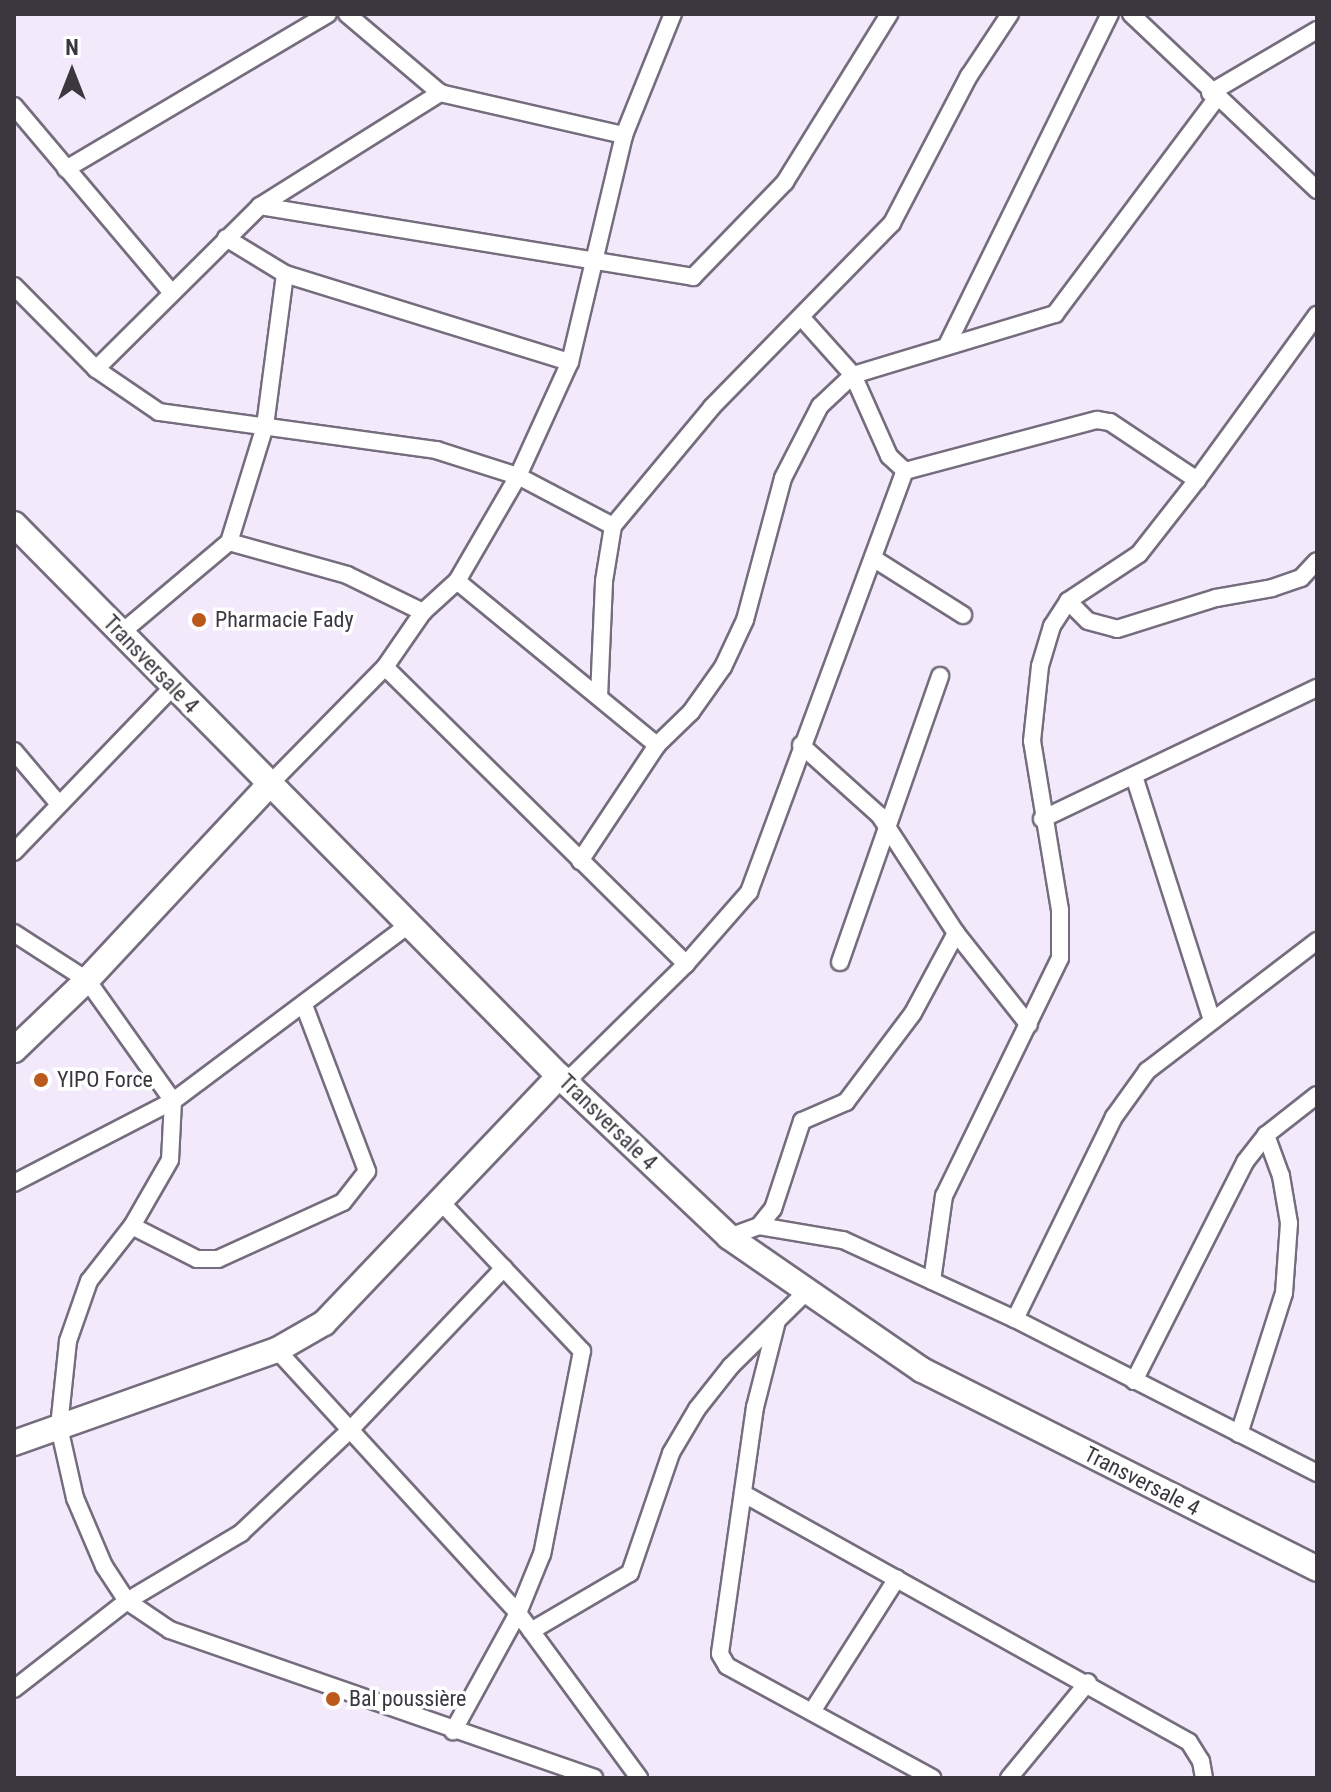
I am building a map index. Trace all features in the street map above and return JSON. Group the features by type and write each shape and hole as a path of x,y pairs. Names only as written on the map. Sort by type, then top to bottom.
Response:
{"main road":[{"name":"Transversale 4","path":"14,524 563,1079 729,1237 922,1370 1317,1569"},
{"path":"14,1050 87,980 269,785"},
{"path":"14,1443 277,1350 324,1323 563,1079"}],"street":[{"path":"66,169 328,14"},
{"path":"347,14 440,93 624,135"},
{"path":"269,785 385,667 423,612 457,581 518,476 570,362 624,135 673,14"},
{"path":"260,206 592,264 693,277 785,182 889,14"},
{"path":"599,697 604,581 613,526 712,407 892,223 969,76 1010,14"},
{"path":"947,345 1110,14"},
{"path":"1131,14 1213,96 1317,190"},
{"path":"580,861 657,745 691,712 723,667 745,620 783,478 820,406 853,375 1055,314 1213,96 1317,30"},
{"path":"96,369 260,206 440,93"},
{"path":"14,106 171,292"},
{"path":"226,238 285,274 570,362"},
{"path":"121,633 229,542 265,426 285,274"},
{"path":"14,286 96,369 159,412 436,450 518,476 613,526"},
{"path":"932,1281 944,1196 1060,958 1060,910 1042,819 1032,741 1040,666 1052,626 1068,601 1139,554 1317,315"},
{"path":"802,318 853,375 889,456 905,471"},
{"path":"905,471 1097,420 1110,422 1197,480"},
{"path":"563,1079 686,964 749,892 801,745 876,560 905,471"},
{"path":"229,542 347,575 423,612"},
{"path":"876,560 963,615"},
{"path":"1068,601 1088,621 1117,629 1216,598 1272,588 1301,578 1317,561"},
{"path":"457,581 657,745"},
{"path":"385,667 686,964"},
{"path":"840,962 890,831 940,676"},
{"path":"14,852 173,687"},
{"path":"1042,819 1317,688"},
{"path":"801,745 880,816 956,933 1029,1025"},
{"path":"14,751 58,803"},
{"path":"1134,776 1211,1017"},
{"path":"14,1183 173,1101 411,923"},
{"path":"14,933 87,980 173,1101 170,1160 132,1226 89,1281 68,1341 59,1427 75,1498 104,1566 127,1601 170,1630 594,1778"},
{"path":"759,1226 773,1209 802,1121 846,1102 913,1013 956,933"},
{"path":"1015,1319 1114,1117 1147,1071 1211,1017 1317,941"},
{"path":"132,1226 197,1259 218,1259 343,1202 367,1171 304,1005"},
{"path":"1134,1381 1245,1162 1266,1135 1317,1095"},
{"path":"1239,1434 1284,1293 1289,1223 1281,1176 1266,1135"},
{"path":"441,1202 582,1351 542,1554 518,1613 453,1731"},
{"path":"729,1237 759,1226 843,1240 1015,1319 1317,1473"},
{"path":"14,1689 127,1601 241,1533 351,1429 504,1268"},
{"path":"531,1631 630,1573 671,1453 731,1366 806,1292"},
{"path":"777,1321 755,1407 720,1654 727,1666 813,1710 932,1778"},
{"path":"277,1350 518,1613 639,1778"},
{"path":"744,1494 1088,1682 1189,1742 1204,1778"},
{"path":"813,1710 897,1578"},
{"path":"1009,1778 1088,1682"}],"place":[{"name":"Pharmacie Fady","path":"199,620"},
{"name":"YIPO Force","path":"41,1080"},
{"name":"Bal poussière","path":"333,1699"}]}
